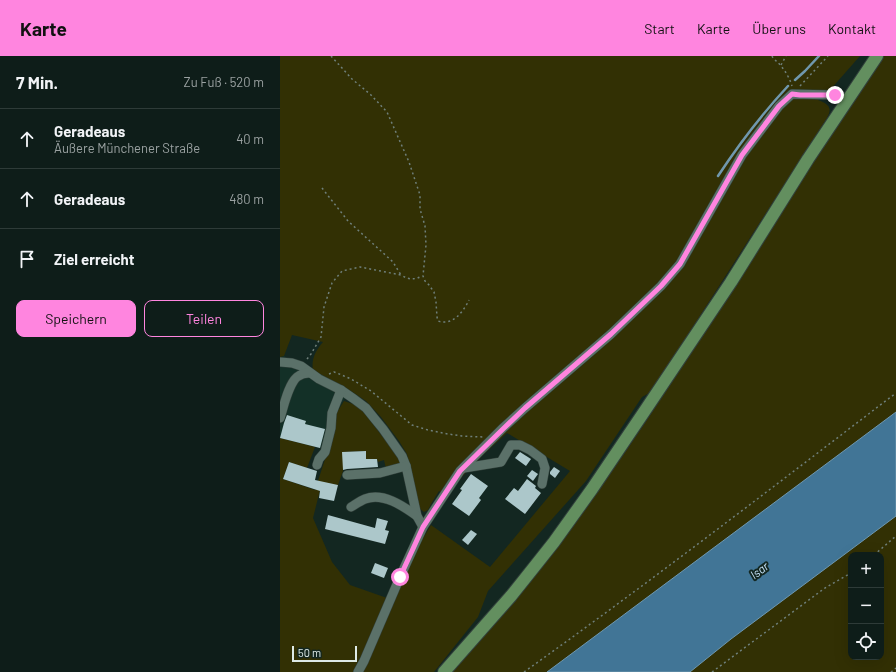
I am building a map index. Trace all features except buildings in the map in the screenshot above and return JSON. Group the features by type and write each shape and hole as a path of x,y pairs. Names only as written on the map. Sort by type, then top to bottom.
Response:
{"main road":[{"path":"444,672 511,596 554,542 588,494 731,282 804,165 877,56"}],"street":[{"path":"358,672 423,527 460,471 525,408 611,334 661,286 676,269 742,155 779,106 792,94 835,95 847,100"},
{"path":"280,362 292,363 301,366 309,373 341,390 366,408 384,429 402,456 406,466 417,516 423,527"},
{"path":"280,418 288,392 294,381 297,377 309,373"},
{"path":"317,465 325,452 331,428 332,413 341,390"},
{"path":"464,468 501,462 512,445 520,445 542,459 545,468 542,484"},
{"path":"347,475 380,473 406,466"},
{"path":"351,507 363,500 378,497 405,508 417,516"}],"path":[{"path":"331,56 386,112 409,162 420,195 420,209 426,226 423,276 434,292 438,321 443,323 458,317 469,300"},
{"path":"772,56 781,65 789,77 792,85 792,94"},
{"path":"781,65 786,56"},
{"path":"792,94 828,56"},
{"path":"322,188 348,221 393,262 401,275"},
{"path":"301,366 311,354 321,337 324,307 332,283 342,271 360,268 401,275 407,278 416,279 423,276"},
{"path":"321,380 334,372 337,373 351,379 371,391 412,424 428,430 448,434 482,436 490,441"},
{"path":"524,672 896,393"},
{"path":"877,552 896,536"},
{"path":"712,672 825,588 848,575"},
{"path":"891,672 896,668"}],"shaded area":[{"path":"280,56 860,56 830,90 818,100 828,106 830,111 827,118 651,392 642,397 586,481 488,591 478,617 434,672 280,672 280,438 315,447 307,468 289,462 283,479 315,490 328,450 336,414 344,401 353,404 362,410 395,453 401,463 386,469 384,460 378,462 377,459 366,459 366,451 343,452 343,471 338,485 322,482 313,518 332,562 350,585 387,598 431,525 490,567 570,471 507,433 462,477 447,496 439,491 428,510 424,512 417,505 407,454 381,417 366,401 313,370 315,355 323,342 292,335 284,356 280,357"},
{"path":"882,56 896,56 896,412 547,672 452,672 534,578 607,479 675,378"},
{"path":"284,356 347,395 340,407 323,449 280,438 280,357"},
{"path":"896,516 896,672 690,672 731,639"}],"water":[{"name":"Isar","path":"896,412 896,516 731,639 690,672 547,672"}],"waterway":[{"path":"795,80 819,56"},
{"path":"718,176 751,130 788,86"}],"route":[{"path":"400,577 423,527 460,471 525,408 611,334 661,286 680,264 742,155 779,106 792,94 835,95"}]}
